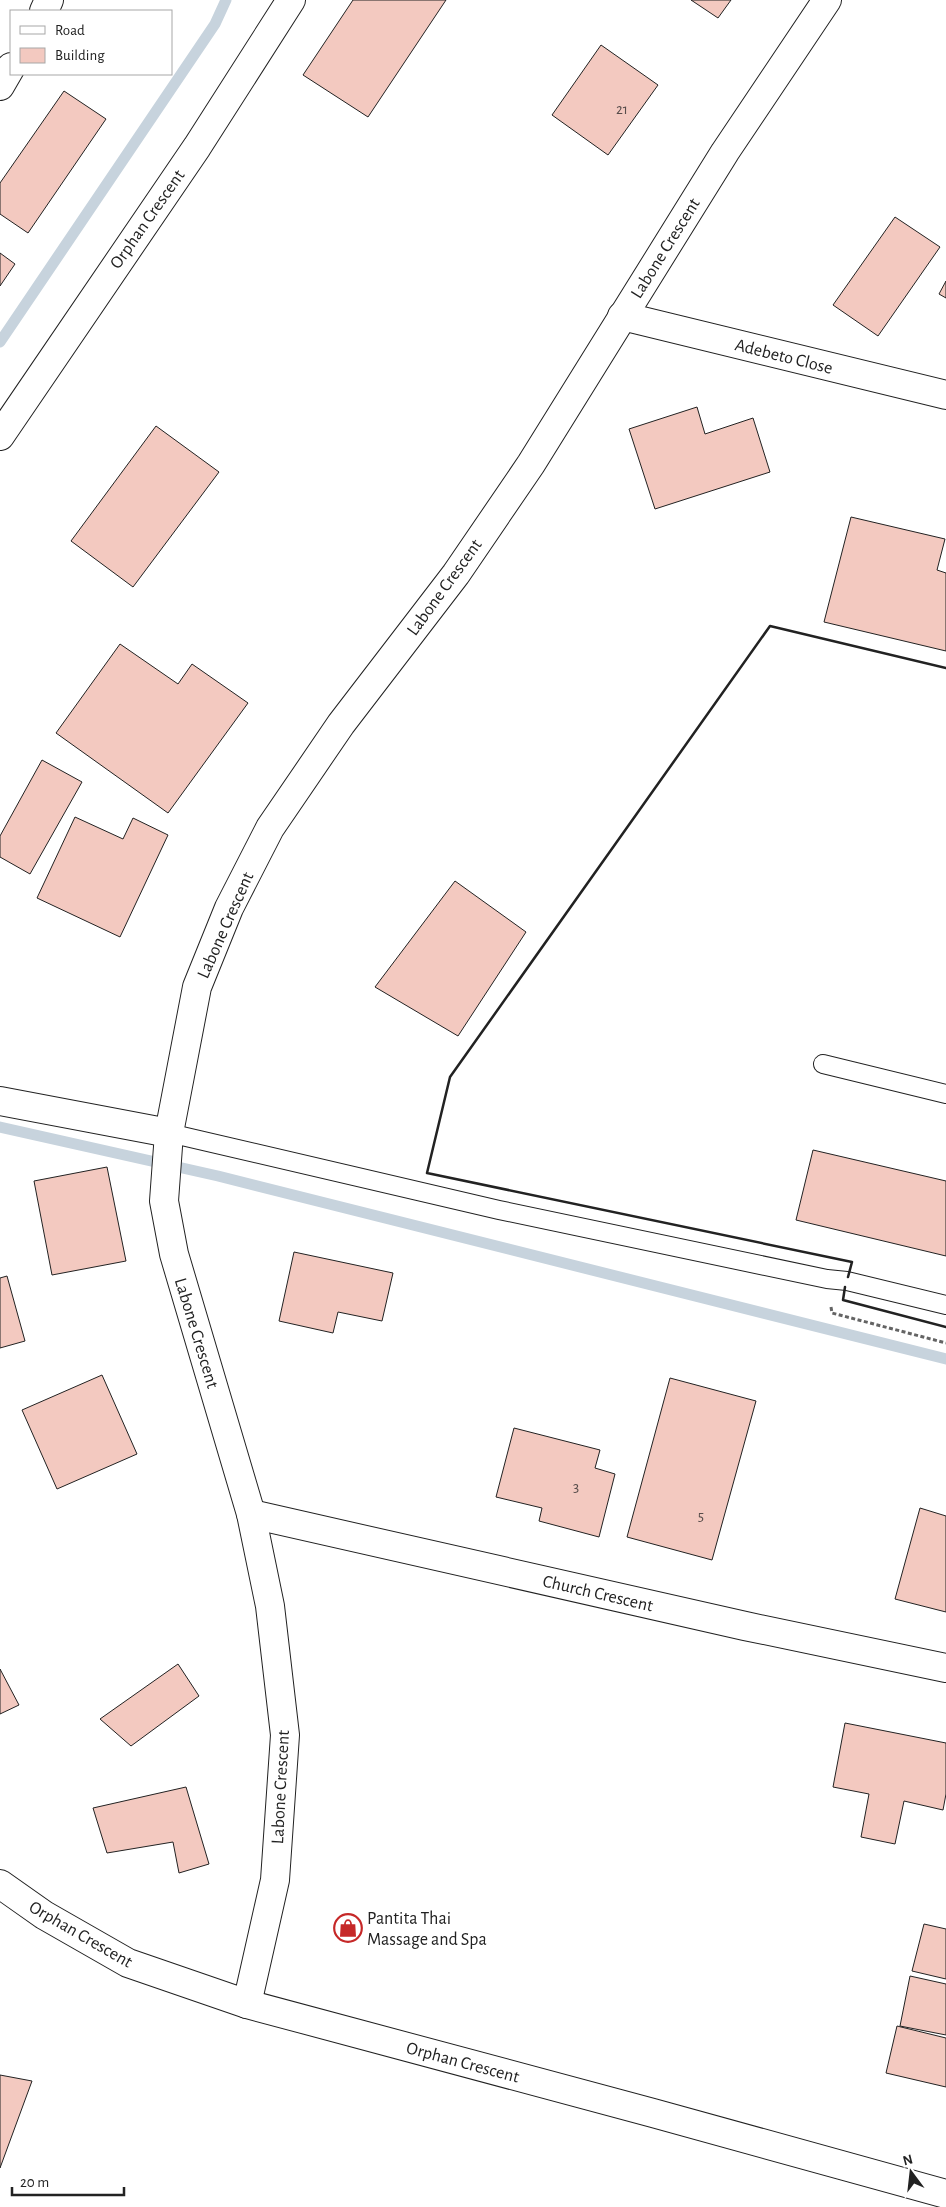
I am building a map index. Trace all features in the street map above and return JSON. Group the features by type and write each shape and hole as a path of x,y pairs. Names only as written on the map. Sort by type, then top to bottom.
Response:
{"street":[{"name":"Orphan Crescent","path":"0,436 197,147 291,0"},
{"name":"Labone Crescent","path":"247,2004 275,1880 285,1736 270,1606 251,1514 174,1254 164,1201 169,1133 198,987 229,908 270,828 341,724 456,574 531,464 726,152 827,0"},
{"path":"0,86 10,69"},
{"name":"Adebeto Close","path":"622,316 946,395"},
{"path":"0,1101 169,1133"},
{"name":"Church Crescent","path":"251,1514 736,1624 946,1668"},
{"name":"Orphan Crescent","path":"0,1884 44,1915 128,1963 247,2004 946,2194"}],"lane":[{"path":"823,1064 946,1094"},
{"path":"169,1133 499,1210 827,1279 847,1281 946,1305"}],"path":[{"path":"827,1279 832,1313 946,1343"}],"building":[{"path":"353,0 446,0 368,117 303,75"},
{"path":"691,0 731,0 718,18"},
{"path":"601,45 658,85 608,155 552,115"},
{"path":"64,91 106,119 28,233 0,214 0,183"},
{"path":"895,217 940,247 878,336 833,305"},
{"path":"0,253 15,264 0,286"},
{"path":"946,281 946,298 939,294"},
{"path":"697,407 705,434 753,418 770,472 655,509 629,429"},
{"path":"156,426 219,472 133,587 71,541"},
{"path":"851,517 945,539 937,570 946,573 946,651 824,622"},
{"path":"120,644 178,684 192,664 248,703 168,813 56,733"},
{"path":"42,760 82,782 30,874 0,857 0,836"},
{"path":"75,817 123,839 133,818 168,835 120,937 37,898"},
{"path":"455,881 526,932 458,1036 375,987"},
{"path":"813,1150 946,1181 946,1256 796,1220"},
{"path":"107,1167 126,1261 52,1275 34,1181"},
{"path":"294,1252 393,1273 382,1321 338,1312 333,1333 279,1321"},
{"path":"7,1276 25,1341 0,1348 0,1278"},
{"path":"102,1375 137,1454 57,1489 22,1410"},
{"path":"670,1378 756,1401 712,1560 627,1537"},
{"path":"514,1428 600,1450 595,1468 615,1474 599,1537 539,1521 542,1508 496,1497"},
{"path":"920,1508 946,1516 946,1612 895,1599"},
{"path":"178,1664 199,1696 131,1746 100,1719"},
{"path":"0,1669 19,1705 0,1714"},
{"path":"845,1723 946,1743 946,1794 943,1810 904,1801 895,1844 861,1837 869,1794 833,1787"},
{"path":"186,1787 209,1864 179,1873 173,1842 107,1853 93,1808"},
{"path":"924,1924 946,1929 946,1979 912,1971"},
{"path":"910,1976 946,1984 946,2035 900,2026"},
{"path":"897,2026 946,2038 946,2087 886,2073"},
{"path":"0,2075 32,2081 0,2168"}],"waterway":[{"path":"0,342 215,24 226,0"},
{"path":"0,1127 218,1176 946,1359"}],"wall":[{"path":"848,1277 852,1262 427,1173 450,1077 770,626 946,668"},
{"path":"845,1287 843,1300 946,1327"}],"place":[{"name":"Pantita Thai Massage and Spa","path":"348,1928"}]}
